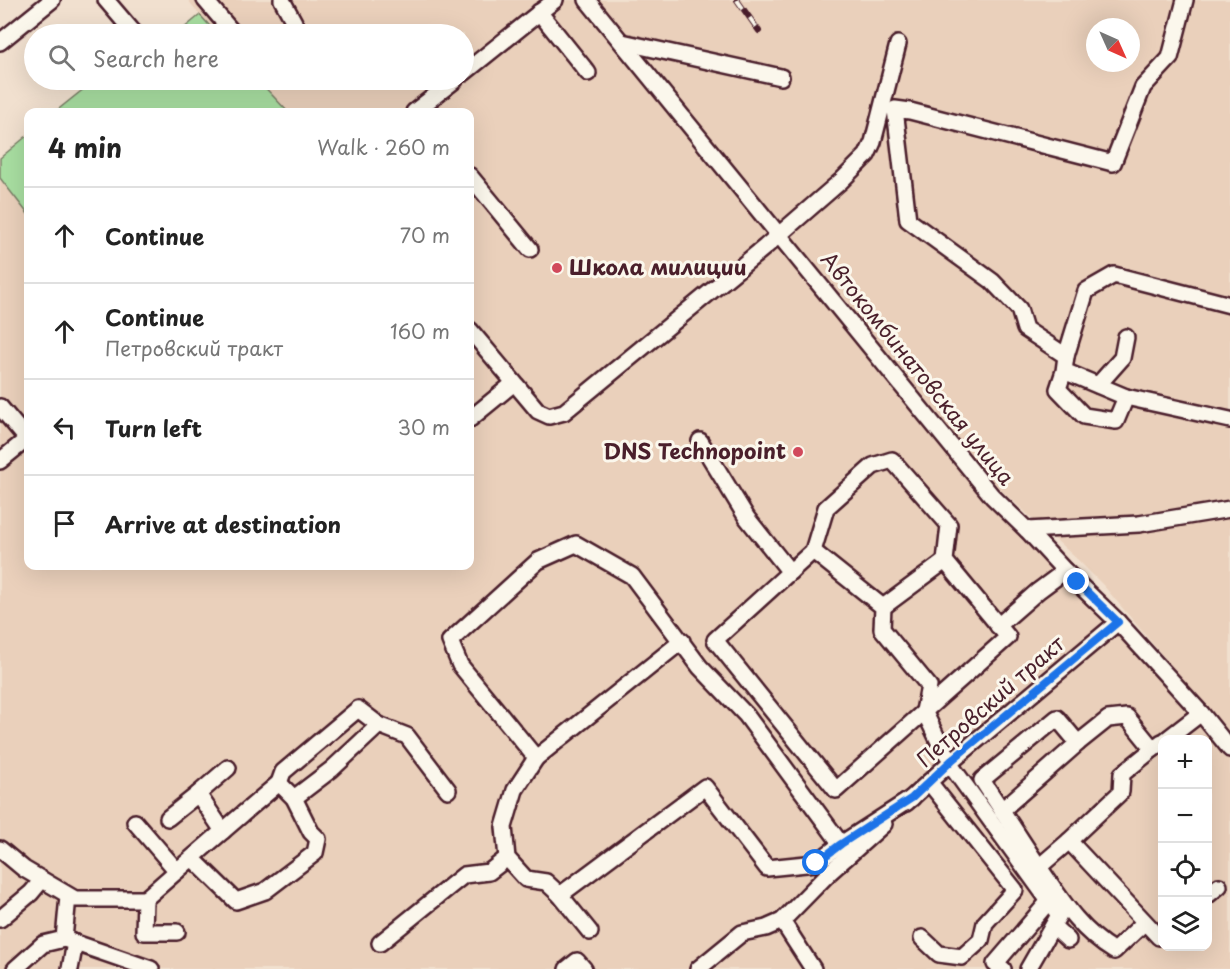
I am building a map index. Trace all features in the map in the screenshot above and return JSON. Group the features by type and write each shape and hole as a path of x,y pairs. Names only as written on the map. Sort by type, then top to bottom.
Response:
{"street":[{"path":"0,42 52,0"},
{"path":"106,0 126,24"},
{"path":"205,0 225,24"},
{"path":"282,0 294,24"},
{"path":"474,65 555,0"},
{"name":"Автокомбинатовская улица","path":"587,0 992,496 1118,622 1201,713 1230,749"},
{"path":"888,108 910,111 1113,163 1143,87 1170,58 1185,0"},
{"path":"539,12 588,73"},
{"path":"622,42 781,77"},
{"path":"474,335 538,411 549,416 564,412 779,234 841,181 867,155 888,108 898,44"},
{"path":"421,108 444,90"},
{"path":"888,108 908,220 992,281 1019,309 1024,329 1065,364 1098,385 1126,398 1230,420"},
{"path":"474,181 530,249"},
{"path":"1126,398 1116,421 1084,416 1058,389 1086,291 1114,276 1230,305"},
{"path":"1098,385 1122,358 1126,337"},
{"path":"474,415 514,383"},
{"path":"0,407 24,434"},
{"path":"700,441 747,518 790,572"},
{"path":"0,461 24,442"},
{"path":"892,459 949,525 945,561 1008,637 837,790 715,640 813,551 826,508 873,466 892,459"},
{"path":"1027,530 1139,524 1230,509"},
{"path":"536,758 460,664 450,641 538,561 576,544 632,576 700,667 746,715 841,844"},
{"path":"813,551 883,607"},
{"path":"883,607 945,561"},
{"path":"998,626 1065,571"},
{"path":"883,607 882,629 928,686 924,711 941,746 1059,915 1028,969"},
{"name":"Петровский тракт","path":"782,921 829,873 951,762 1118,622"},
{"path":"590,932 560,895 546,882 526,879 507,858 504,827 515,790 536,758 682,641"},
{"path":"0,849 24,869 71,897 145,899 279,783 283,772 358,709 379,725 407,736 448,790"},
{"path":"1172,735 1201,713"},
{"path":"1002,810 1108,719 1127,717 1158,742"},
{"path":"1078,743 1057,718 982,780 1071,914 1100,943 1114,951 1145,922"},
{"path":"294,798 332,769 379,725"},
{"path":"1039,867 1121,792 1122,774 1158,746"},
{"path":"168,818 228,768"},
{"path":"922,938 939,954 962,957 981,940 985,923 1015,890 929,782"},
{"path":"192,858 236,901 265,891 315,853 318,839 311,832 294,798 279,783"},
{"path":"560,895 705,787 767,868 816,863 912,798"},
{"path":"198,794 224,831"},
{"path":"135,822 177,871"},
{"path":"1069,841 1158,936"},
{"path":"380,944 464,875 489,872 507,858"},
{"path":"0,919 42,880"},
{"path":"70,969 71,897"},
{"path":"145,899 144,932 177,933"},
{"path":"1003,969 995,964 1049,901"},
{"path":"698,969 742,933 766,928 782,921 813,969"},
{"path":"1053,926 1068,940"},
{"path":"15,969 43,944 69,941 152,969"},
{"path":"567,969 577,961 584,969"}],"shaded area":[{"path":"188,0 580,0 1011,528 1094,597 1210,735 1158,735 1158,951 1212,951 1212,738 1230,760 1230,969 0,969 0,158 24,138 24,570 474,570 474,108 60,108 82,90 474,90 474,24 189,24 200,15"},
{"path":"598,0 1230,0 1230,735 1103,585 991,481"}],"green space":[{"path":"200,15 208,24 189,24"},
{"path":"82,90 267,90 284,108 60,108"},
{"path":"24,138 24,209 0,178 0,158"}],"railway":[{"path":"737,0 759,31"}],"place":[{"name":"Школа милиции","path":"557,268"},
{"name":"DNS Technopoint","path":"798,452"}],"route":[{"path":"816,863 912,798 952,760 1118,622 1077,582"}]}
